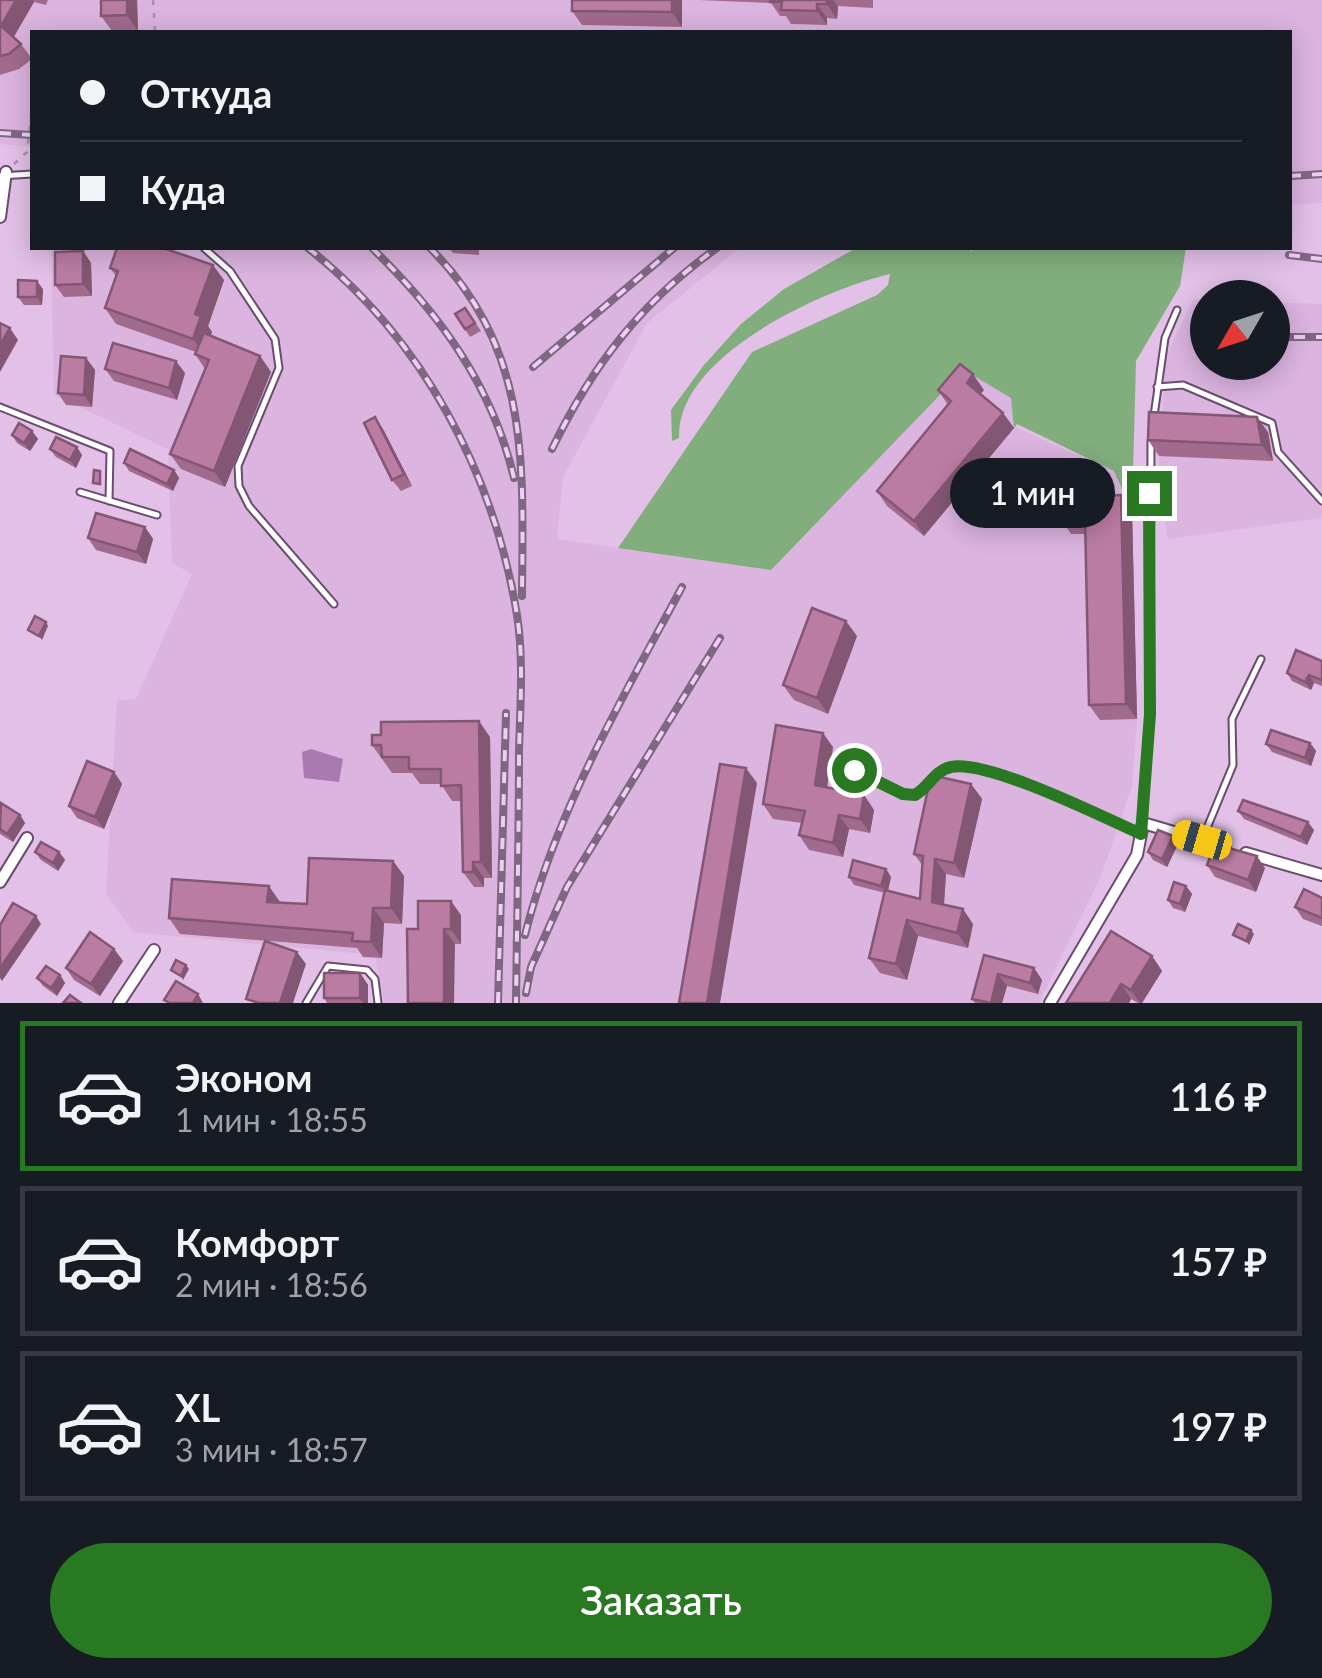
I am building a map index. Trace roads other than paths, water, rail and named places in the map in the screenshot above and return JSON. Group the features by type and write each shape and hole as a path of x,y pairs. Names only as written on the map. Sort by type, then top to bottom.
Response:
{"street":[{"path":"0,217 3,174"},
{"path":"1050,1003 1137,855 1142,828 1202,840 1322,875"},
{"path":"0,882 27,838"},
{"path":"119,1003 154,950"}],"lane":[{"path":"3,174 30,174"},
{"path":"206,250 230,272 274,339 277,354 279,368 238,466 240,486 249,506 334,604"},
{"path":"1153,422 1165,338 1177,310"},
{"path":"1157,387 1183,385 1272,422 1278,452 1322,501"},
{"path":"0,407 110,451 108,501"},
{"path":"854,770 903,794 915,795 936,775 955,765 990,772 1142,828 1150,714 1151,439"},
{"path":"80,492 157,515"},
{"path":"1202,840 1233,765 1232,720 1261,659"},
{"path":"306,1003 328,966 367,970 375,980 378,1003"}],"railway":[{"path":"0,133 30,135"},
{"path":"1292,176 1322,174"},
{"path":"310,250 386,323 447,412 491,510 506,562 517,615 521,667 516,1003"},
{"path":"374,250 419,298 460,352 492,412 514,478"},
{"path":"432,250 463,287 487,326 504,368 520,455 522,596"},
{"path":"533,367 672,250"},
{"path":"552,449 584,390 621,338 665,291 714,250"},
{"path":"1289,255 1322,259"},
{"path":"1290,337 1322,337"},
{"path":"525,935 572,800 682,587"},
{"path":"526,993 531,967 567,887 720,638"},
{"path":"498,1003 506,713"}]}
